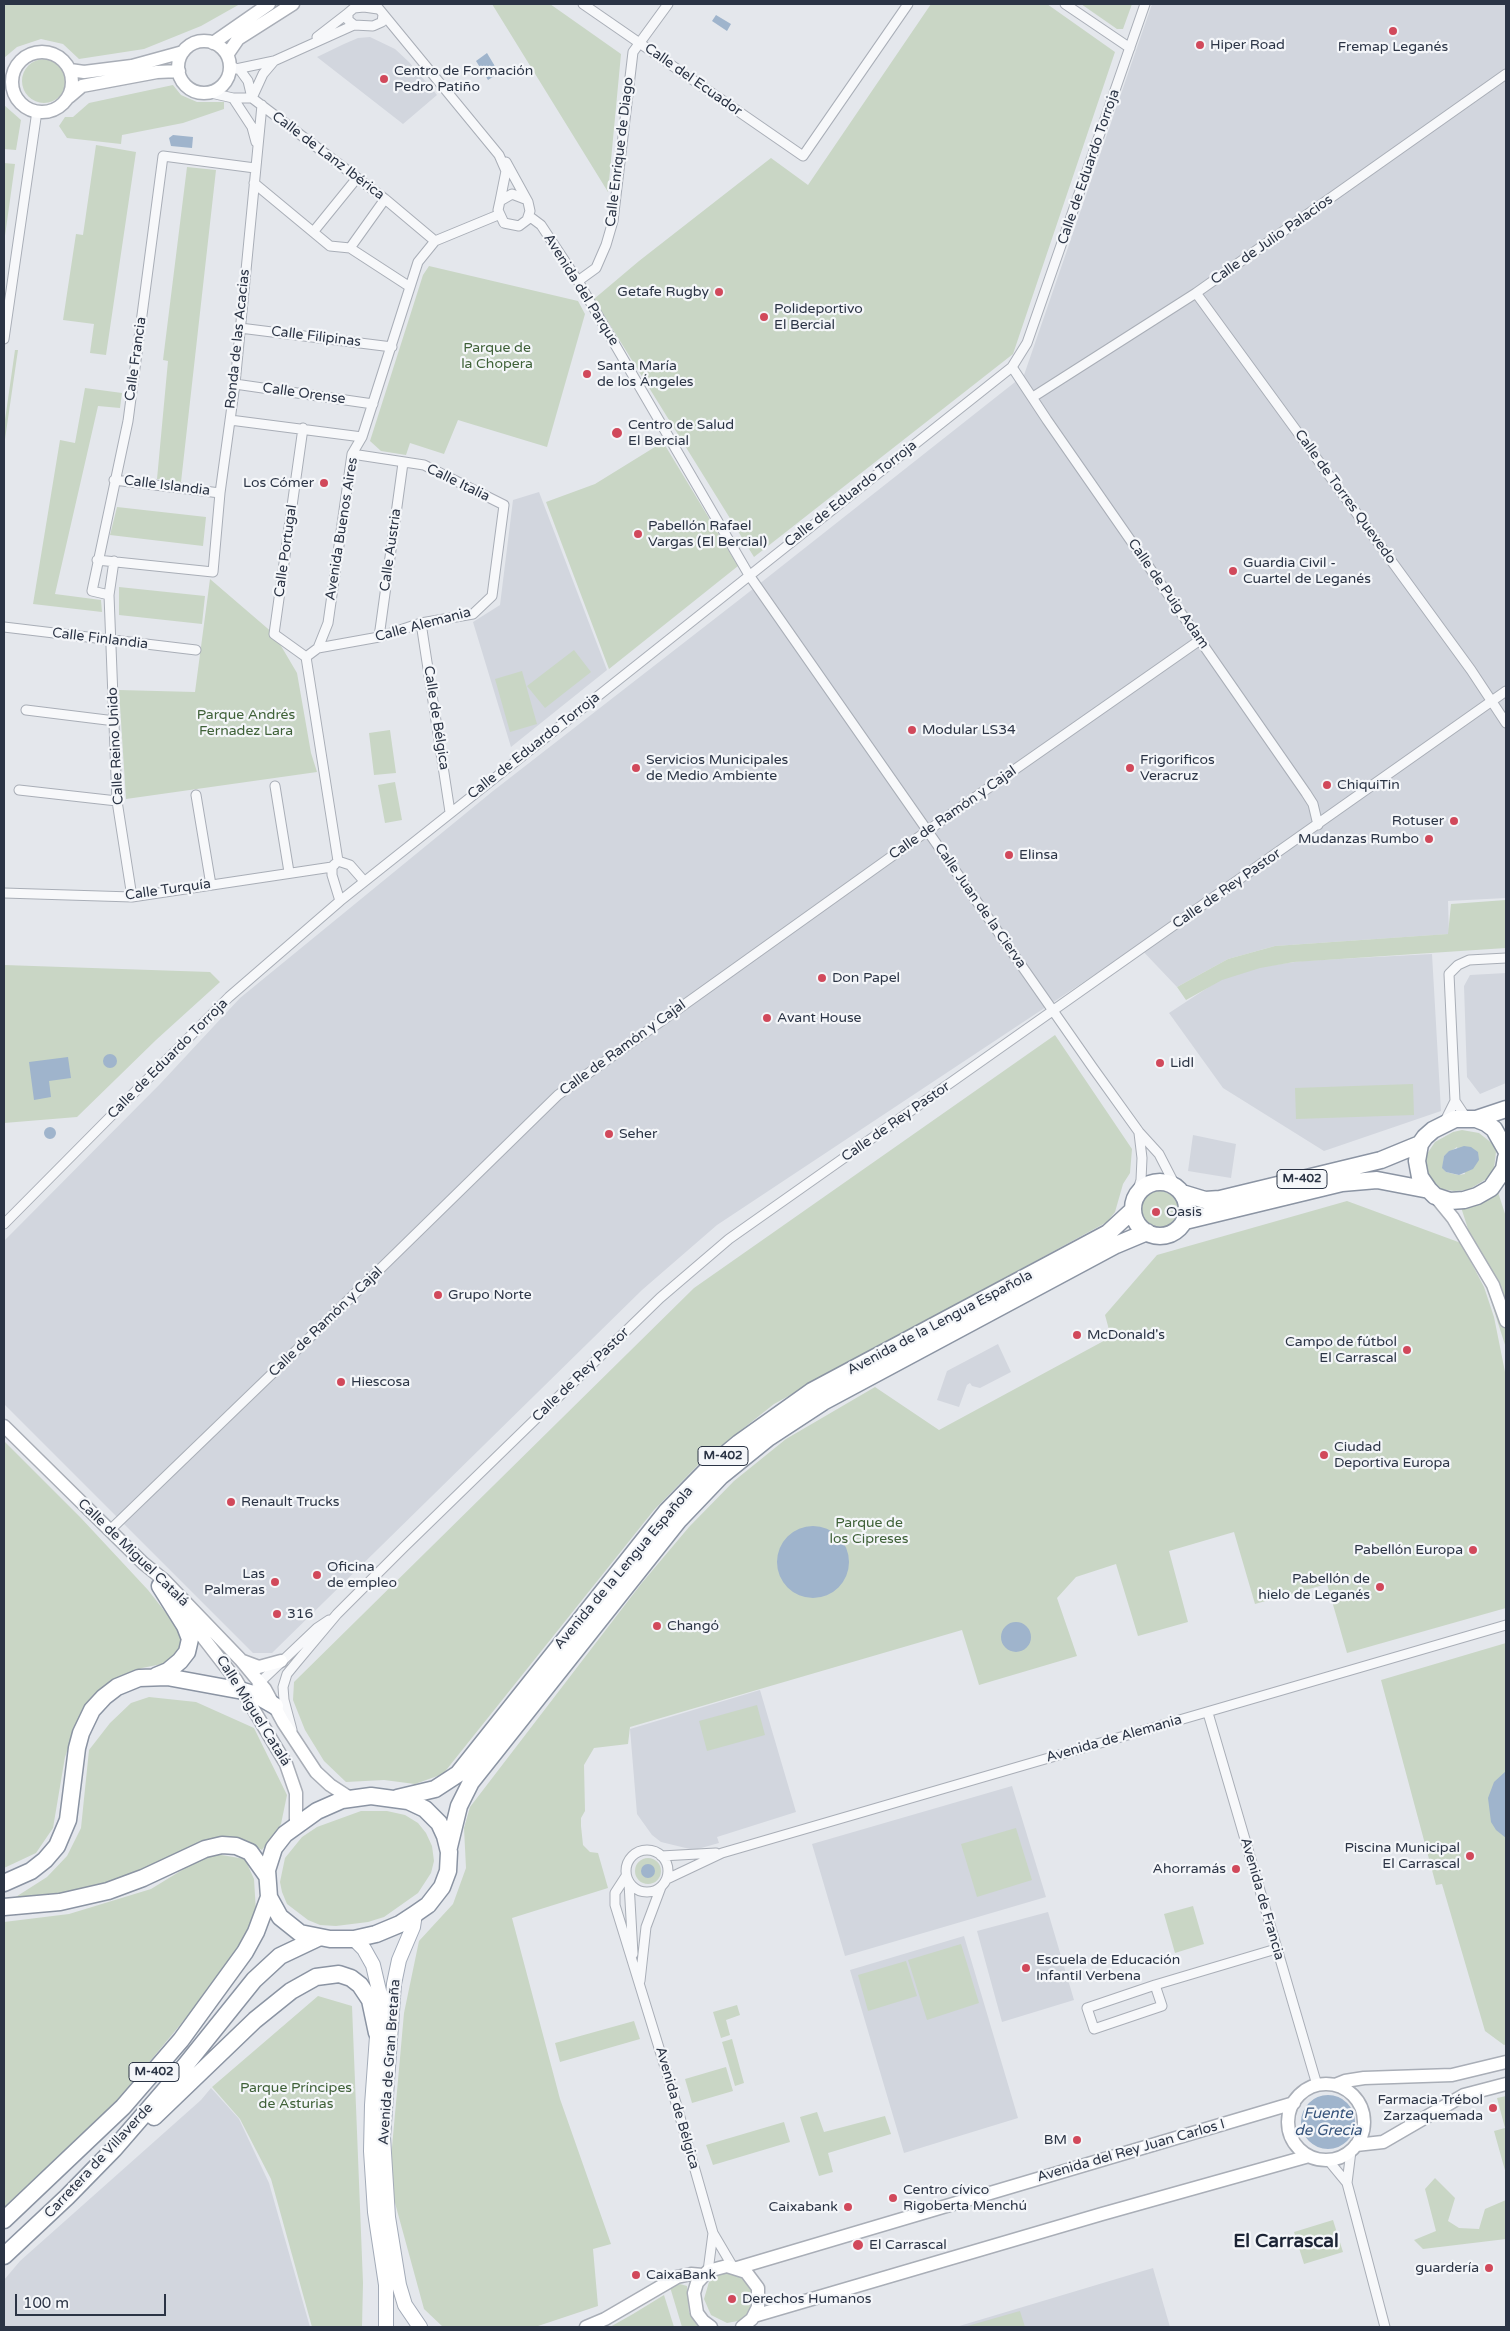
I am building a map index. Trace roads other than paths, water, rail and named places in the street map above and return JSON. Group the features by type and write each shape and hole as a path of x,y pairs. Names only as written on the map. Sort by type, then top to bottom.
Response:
{"highway":[{"name":"M-402","path":"1134,1204 1140,1191 1157,1182 1167,1183 1205,1200 1220,1199 1381,1160 1420,1144 1433,1130 1454,1119 1471,1119 1506,1109"},
{"path":"1471,1119 1494,1129 1506,1150"},
{"path":"1420,1144 1416,1161 1417,1169 1432,1193"},
{"name":"M-402","path":"1147,1232 1162,1236 1172,1234 1185,1221 1342,1183 1377,1180 1432,1193 1450,1201 1464,1200 1477,1196 1491,1188 1505,1168"},
{"path":"1179,1190 1187,1207 1185,1221"},
{"path":"1134,1204 1140,1226 1147,1232"},
{"name":"Avenida de la Lengua Española","path":"397,1798 435,1788 458,1774 667,1511 710,1467 739,1443 812,1391 1108,1233 1134,1204"},
{"name":"Avenida de la Lengua Española","path":"449,1847 458,1806 471,1782 678,1521 721,1476 785,1426 830,1398 1116,1245 1147,1232"},
{"path":"4,1883 24,1876 38,1866 52,1854 62,1837 70,1810 78,1740 92,1710 104,1697 118,1687 139,1678 154,1676 168,1671 184,1656 189,1643 185,1626 160,1586"},
{"path":"154,1676 243,1690 275,1706"},
{"name":"M-402","path":"379,1796 397,1798 414,1803 429,1813 442,1829 449,1847 449,1865 445,1881 432,1900 415,1914 385,1931 354,1939 318,1938 300,1933 290,1926 277,1912 269,1897 267,1876 269,1859 274,1848 285,1834 317,1810 350,1798 379,1796"},
{"path":"4,1907 60,1902 102,1892 143,1878 205,1848 222,1845 240,1847 250,1852 267,1876"},
{"name":"Carretera de Villaverde","path":"4,2220 117,2112 181,2040 245,1952 256,1932 269,1897"},
{"name":"Carretera de Villaverde","path":"4,2256 98,2166 172,2082 254,1980 280,1956 318,1938"},
{"path":"98,2166 142,2129 255,2020 309,1980 334,1974 355,1981 368,1995 377,2033"}],"main road":[{"path":"213,43 269,4"},
{"path":"183,52 178,65 179,71 188,87 198,93 211,92 225,83 238,39 293,4"},
{"path":"70,70 84,72 132,66 183,52 194,44 206,42 213,43 231,63"},
{"path":"68,97 72,81 70,70 64,60 50,52 36,52 22,58 9,70 11,80 8,87 22,105 37,111 49,111 61,107 68,97 82,86 157,72 179,71"},
{"path":"1432,1193 1453,1218 1493,1285 1506,1321"},
{"name":"Calle de Miguel Catalá","path":"4,1426 109,1531 164,1580 260,1682"},
{"name":"Calle Miguel Catalá","path":"143,1563 212,1647 243,1690 290,1771 297,1799 296,1825"},
{"path":"240,1659 259,1667 281,1662"},
{"name":"Calle Miguel Catalá","path":"260,1682 320,1776 350,1798"},
{"name":"Avenida de Gran Bretaña","path":"415,1914 413,1927 399,1960 394,1984 383,2137 388,2217 398,2277 405,2305 420,2327"},
{"name":"Avenida de Gran Bretaña","path":"354,1939 367,1954 379,1984 380,1995 372,2105 371,2151 375,2212 386,2286 386,2327"},
{"path":"1506,2062 1452,2075 1364,2078 1335,2085 1317,2085 1304,2092 1294,2102 1288,2120 1292,2139 1299,2149 1309,2156 1328,2160 1338,2159 1354,2148 1383,2142 1464,2095 1506,2084"},
{"path":"1335,2085 1348,2092 1359,2103 1364,2117 1363,2132 1354,2148"},
{"name":"Avenida del Rey Juan Carlos I","path":"706,2273 720,2266 735,2267 1294,2102"},
{"path":"748,2323 1112,2211 1309,2156"},
{"path":"735,2267 746,2272 758,2288 758,2307 748,2323"},
{"path":"586,2327 605,2319 677,2277 706,2273"},
{"path":"706,2273 694,2293 694,2303 703,2321 711,2327"}],"street":[{"name":"Calle del Ecuador","path":"582,4 803,156 908,4"},
{"name":"Calle Enrique de Diago","path":"578,281 596,268 606,245 613,221 633,52 668,4"},
{"path":"1066,4 1130,48"},
{"name":"Calle de Eduardo Torroja","path":"4,1224 229,997 340,901 1012,367 1028,343 1144,4"},
{"path":"308,44 349,9 360,7 379,9 509,166 530,207 529,216 523,224 514,227 504,223 498,215 506,171 499,155"},
{"path":"349,9 348,20 354,25"},
{"path":"376,26 382,22 379,9"},
{"path":"231,63 274,60 354,25 387,28 406,42"},
{"path":"211,92 232,98 252,98 263,74 274,60"},
{"name":"Calle de Lanz Ibérica","path":"231,63 248,81 252,98 357,178 435,241"},
{"name":"Calle de Julio Palacios","path":"1033,397 1196,293 1506,74"},
{"path":"232,98 252,127 258,147"},
{"name":"Ronda de las Acacias","path":"114,561 213,572 220,493 235,384 262,106"},
{"path":"4,339 8,273 37,111"},
{"name":"Calle Francia","path":"109,595 92,591 97,560 128,421 163,156 255,168"},
{"path":"314,231 357,178"},
{"path":"254,183 330,246 350,248 410,287"},
{"path":"500,201 512,194 525,199"},
{"path":"350,248 385,200"},
{"name":"Avenida Buenos Aires","path":"318,648 328,623 352,454 362,437 418,262 435,241 498,215"},
{"name":"Avenida del Parque","path":"529,216 541,224 578,281 750,575"},
{"name":"Calle de Torres Quevedo","path":"1196,293 1471,670 1506,723"},
{"name":"Calle Filipinas","path":"240,328 392,347"},
{"name":"Calle de Puig Adam","path":"1012,367 1306,793 1312,804 1318,825"},
{"name":"Calle Orense","path":"235,384 373,404"},
{"path":"230,420 362,437"},
{"name":"Calle Portugal","path":"303,428 274,634 306,657"},
{"name":"Calle Italia","path":"352,454 424,465 504,505"},
{"name":"Calle Austria","path":"379,637 403,463"},
{"name":"Calle Islandia","path":"114,480 220,493"},
{"name":"Calle Alemania","path":"318,648 379,637 421,623 473,614 492,596 504,505"},
{"path":"97,560 114,561"},
{"name":"Calle Reino Unido","path":"114,561 109,595 117,800 132,897"},
{"name":"Calle Juan de la Cierva","path":"750,575 1139,1132 1159,1154 1179,1190"},
{"name":"Calle de Bélgica","path":"421,623 450,812"},
{"name":"Calle Finlandia","path":"4,627 196,650"},
{"name":"Calle de Ramón y Cajal","path":"109,1531 558,1095 927,831 1200,640"},
{"path":"318,648 306,657 340,901"},
{"name":"Calle de Rey Pastor","path":"294,1738 283,1695 283,1682 291,1669 337,1614 660,1298 722,1245 1506,691"},
{"path":"26,710 115,721"},
{"path":"275,786 289,872"},
{"path":"19,790 117,800"},
{"path":"196,794 211,885"},
{"path":"335,864 350,865 364,881"},
{"name":"Calle Turquía","path":"4,893 132,897 335,864"},
{"path":"1443,1124 1455,1101 1449,974 1458,965 1469,960 1506,958"},
{"path":"1455,1101 1471,1119"},
{"path":"1134,1204 1141,1180 1142,1158 1139,1132"},
{"name":"Calle de Rey Pastor","path":"243,1690 260,1682 317,1628 337,1614"},
{"name":"Avenida de Alemania","path":"664,1883 722,1853 1506,1625"},
{"name":"Avenida de Francia","path":"1208,1713 1317,2085"},
{"path":"647,1850 662,1856 668,1867 664,1883 648,1892 640,1892 628,1880 626,1865 634,1854 647,1850"},
{"name":"Avenida de Alemania","path":"662,1856 722,1853"},
{"name":"Avenida de Bélgica","path":"628,1880 615,1893 615,1905 630,1958 640,1983"},
{"name":"Avenida de Bélgica","path":"628,1880 633,1954 713,2233"},
{"name":"Avenida de Bélgica","path":"640,1983 646,1926 664,1883"},
{"path":"1155,1985 1162,2006 1094,2029 1087,2008 1155,1985 1276,1950"},
{"path":"1347,2183 1354,2148"},
{"path":"1328,2160 1347,2183 1384,2327"},
{"path":"713,2233 735,2267"},
{"path":"706,2273 713,2233"}],"water":[{"path":"716,15 731,24 727,31 712,21"},
{"path":"487,53 499,73 488,80 476,61"},
{"path":"173,135 193,137 192,148 171,146 169,138"},
{"path":"107,1054 113,1054 117,1061 113,1068 107,1068 103,1064 103,1058"},
{"path":"68,1057 71,1078 49,1081 51,1097 34,1100 29,1062"},
{"path":"48,1127 52,1127 56,1133 52,1139 48,1139 44,1135 44,1131"},
{"path":"1464,1146 1471,1147 1478,1152 1479,1160 1473,1169 1459,1175 1446,1172 1442,1168 1444,1156 1449,1151"},
{"path":"813,1526 833,1532 843,1542 849,1562 843,1582 833,1592 813,1598 793,1592 783,1582 777,1562 783,1542 793,1532"},
{"path":"1016,1622 1022,1623 1030,1631 1030,1643 1022,1651 1016,1652 1010,1651 1002,1643 1001,1637 1002,1631 1010,1623"},
{"path":"1506,1771 1506,1838 1496,1830 1491,1822 1488,1798 1494,1782"},
{"path":"645,1864 651,1864 655,1871 651,1878 645,1878 641,1874 641,1868"},
{"name":"Fuente de Grecia","path":"1328,2095 1338,2097 1347,2103 1353,2112 1355,2122 1353,2132 1347,2141 1338,2147 1328,2149 1318,2147 1309,2141 1303,2132 1301,2122 1303,2112 1309,2103 1318,2097"}],"place":[{"name":"Fremap Leganés","path":"1393,31"},
{"name":"Hiper Road","path":"1200,45"},
{"name":"Centro de Formación Pedro Patiño","path":"384,79"},
{"name":"Getafe Rugby","path":"719,292"},
{"name":"Polideportivo El Bercial","path":"764,317"},
{"name":"Santa María de los Ángeles","path":"587,374"},
{"name":"Centro de Salud El Bercial","path":"617,433"},
{"name":"Los Cómer","path":"324,483"},
{"name":"Pabellón Rafael Vargas (El Bercial)","path":"638,534"},
{"name":"Guardia Civil - Cuartel de Leganés","path":"1233,571"},
{"name":"Modular LS34","path":"912,730"},
{"name":"Servicios Municipales de Medio Ambiente","path":"636,768"},
{"name":"Frigorificos Veracruz","path":"1130,768"},
{"name":"ChiquiTin","path":"1327,785"},
{"name":"Rotuser","path":"1454,821"},
{"name":"Mudanzas Rumbo","path":"1429,839"},
{"name":"Elinsa","path":"1009,855"},
{"name":"Don Papel","path":"822,978"},
{"name":"Avant House","path":"767,1018"},
{"name":"Lidl","path":"1160,1063"},
{"name":"Seher","path":"609,1134"},
{"name":"Oasis","path":"1156,1212"},
{"name":"Grupo Norte","path":"438,1295"},
{"name":"McDonald's","path":"1077,1335"},
{"name":"Campo de fútbol El Carrascal","path":"1407,1350"},
{"name":"Hiescosa","path":"341,1382"},
{"name":"Ciudad Deportiva Europa","path":"1324,1455"},
{"name":"Renault Trucks","path":"231,1502"},
{"name":"Pabellón Europa","path":"1473,1550"},
{"name":"Oficina de empleo","path":"317,1575"},
{"name":"Las Palmeras","path":"275,1582"},
{"name":"Pabellón de hielo de Leganés","path":"1380,1587"},
{"name":"316","path":"277,1614"},
{"name":"Changó","path":"657,1626"},
{"name":"Piscina Municipal El Carrascal","path":"1470,1856"},
{"name":"Ahorramás","path":"1236,1869"},
{"name":"Escuela de Educación Infantil Verbena","path":"1026,1968"},
{"name":"Farmacia Trébol Zarzaquemada","path":"1493,2108"},
{"name":"BM","path":"1077,2140"},
{"name":"Centro cívico Rigoberta Menchú","path":"893,2198"},
{"name":"Caixabank","path":"848,2207"},
{"name":"El Carrascal","path":"858,2245"},
{"name":"guardería","path":"1489,2268"},
{"name":"CaixaBank","path":"636,2275"},
{"name":"Derechos Humanos","path":"732,2299"}],"district":[{"name":"El Carrascal","path":"1286,2242"}],"park label":[{"name":"Parque de la Chopera","path":"497,356"},
{"name":"Parque Andrés Fernadez Lara","path":"246,724"},
{"name":"Parque de los Cipreses","path":"869,1532"},
{"name":"Parque Príncipes de Asturias","path":"296,2096"}]}
